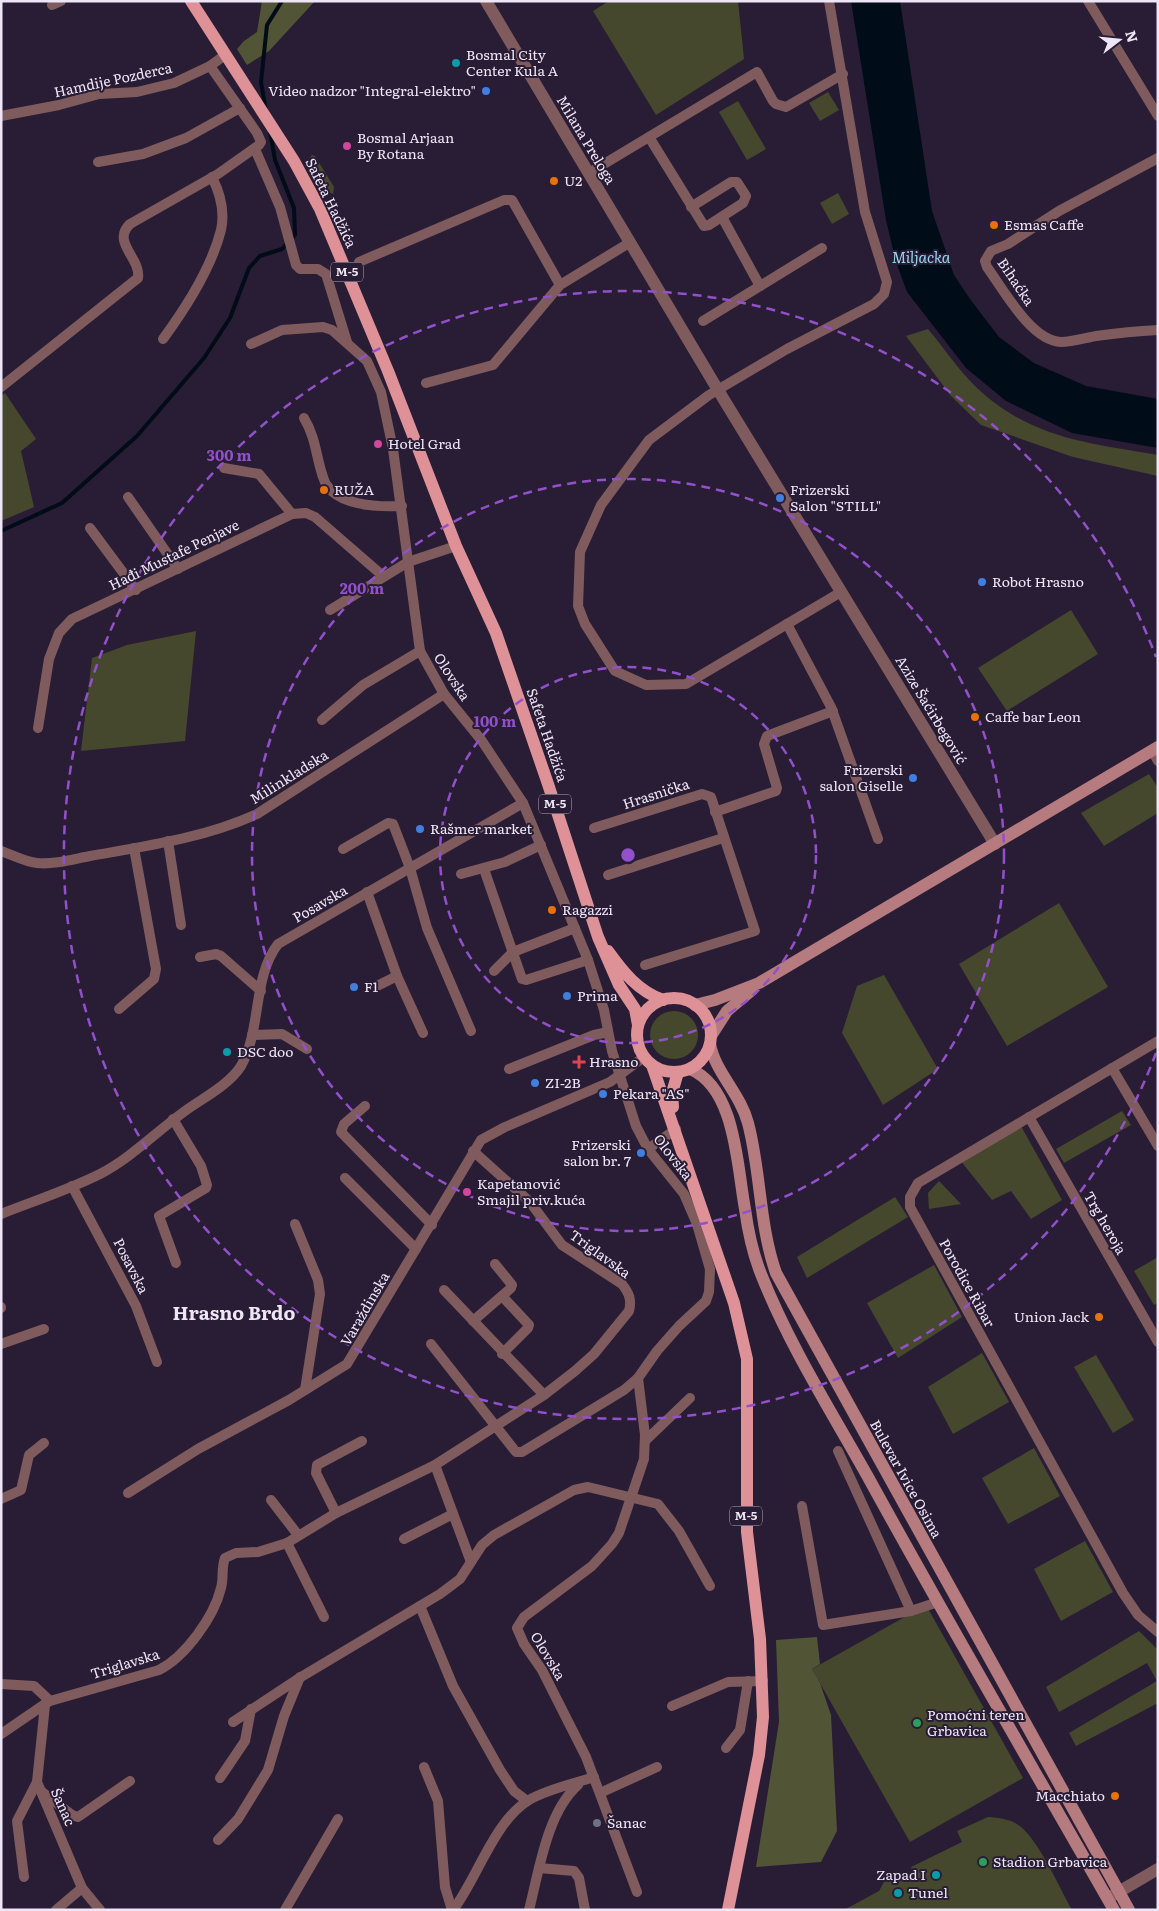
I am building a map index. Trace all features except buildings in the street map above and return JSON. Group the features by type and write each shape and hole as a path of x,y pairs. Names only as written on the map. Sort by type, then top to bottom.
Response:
{"main road":[{"name":"Safeta Hadžića","path":"191,1 294,161 320,209 388,371 456,546 502,648 598,938 614,977 634,1009 638,1025"},
{"path":"711,1040 727,1011 760,983 995,844 1156,753"},
{"name":"Safeta Hadžića","path":"598,938 624,972 636,984 652,996 663,1000"},
{"path":"695,1005 715,1000 760,983"},
{"name":"M-5","path":"663,1000 683,999 695,1005"},
{"path":"638,1025 643,1014 652,1005 663,1000"},
{"path":"695,1005 704,1013 710,1024 711,1040"},
{"name":"M-5","path":"638,1025 637,1036 676,1129 734,1303 747,1359 747,1532 762,1682 763,1717 759,1755 728,1910"},
{"name":"M-5","path":"676,1129 672,1093 684,1070 705,1055 711,1040"},
{"name":"Bulevar Ivice Osima","path":"711,1040 716,1063 735,1091 748,1123 766,1236 776,1273 1114,1900"},
{"path":"648,1061 660,1070 684,1070"},
{"name":"Bulevar Ivice Osima","path":"684,1070 707,1079 726,1112 734,1144 749,1235 768,1292 938,1602 1114,1900 1129,1910"}],"street":[{"name":"Milana Preloga","path":"486,1 718,390"},
{"path":"829,1 843,74 865,212 887,282 884,294 874,304 787,350 718,390 649,440 601,505 580,552 578,606 585,624 614,672 646,685 686,684 841,592"},
{"path":"1088,1 1158,116"},
{"name":"Hamdije Pozderca","path":"1,116 58,106 99,94 137,92 174,83 210,66 225,55"},
{"path":"1,387 138,278 139,268 123,241 125,228 212,177 255,149 261,142 240,108 210,66"},
{"path":"589,173 757,72 773,101 786,107 843,74"},
{"path":"98,162 143,154 186,138 240,108"},
{"path":"649,137 690,207 704,226 722,217 745,200 746,196 735,181 690,207"},
{"path":"255,149 280,207 296,265 300,269 323,270 326,274 347,343"},
{"name":"Bihaćka","path":"1158,158 1059,211 1008,244 991,251 986,260 987,267 1022,316 1033,328 1047,338 1061,342 1130,331 1158,330"},
{"path":"163,339 186,307 221,229 220,193 212,177"},
{"path":"359,262 504,200 512,200 560,285"},
{"path":"722,217 760,286"},
{"path":"426,383 493,365 560,285 629,243"},
{"path":"703,321 822,248"},
{"path":"251,344 282,330 323,327 332,330 367,361 382,392 402,506 408,562"},
{"name":"Azize Šaćirbegović","path":"718,390 995,844"},
{"path":"304,418 312,434 323,478 330,489 338,496 366,505 402,506"},
{"path":"224,468 258,474 292,514 306,513 315,517 383,576"},
{"path":"128,497 178,569"},
{"name":"Hađi Mustafe Penjave","path":"38,728 49,658 59,632 72,619 292,514"},
{"path":"90,528 136,590"},
{"path":"330,610 408,562 456,546"},
{"name":"Olovska","path":"408,562 420,651 444,694 482,741 523,803 588,960 636,1126 648,1149 684,1194 708,1260 709,1292 701,1307 678,1326 638,1378 624,1390 522,1452 516,1452 498,1426"},
{"path":"787,624 833,712 878,839"},
{"name":"Olovska","path":"322,720 363,685 420,651"},
{"name":"Milinkladska","path":"1,851 39,864 134,848 230,826 256,814 444,694"},
{"path":"715,812 776,791 777,788 764,744 767,736 833,712"},
{"name":"Hrasnička","path":"594,828 702,794 710,797 755,931 645,965"},
{"name":"Posavska","path":"1,1214 100,1174 126,1158 173,1119 226,1082 240,1066 252,1035 269,959 278,944 523,803"},
{"path":"343,849 391,822 410,868 428,928 472,1031"},
{"path":"608,875 723,838"},
{"path":"168,841 181,925"},
{"path":"462,874 484,869 541,844"},
{"path":"119,1010 154,979 156,969 134,848"},
{"path":"484,869 520,976 526,980 588,960"},
{"name":"Posavska","path":"367,892 397,976 423,1033"},
{"path":"494,971 513,952 576,928"},
{"path":"200,957 216,954 221,956 261,991"},
{"path":"377,986 397,976"},
{"path":"509,1069 594,1035 608,1032"},
{"path":"252,1035 282,1034 307,1049"},
{"name":"Porodice Ribar","path":"1158,1042 918,1183 910,1197 910,1206 1123,1593 1138,1615 1158,1632"},
{"path":"473,1151 481,1140 505,1127 620,1076 648,1061"},
{"path":"1112,1068 1158,1146"},
{"path":"365,1106 344,1124 341,1132 432,1225"},
{"name":"Trg heroja","path":"1029,1117 1158,1342"},
{"path":"173,1119 201,1166 207,1185 206,1188 159,1216 176,1263"},
{"path":"648,1149 676,1129"},
{"name":"Varaždinska","path":"128,1493 198,1449 305,1390 352,1359 432,1225 473,1151"},
{"name":"Triglavska","path":"1,1734 48,1703 159,1670 172,1663 212,1613 222,1584 222,1565 225,1558 236,1553 267,1550 286,1543 336,1513 435,1465 544,1396 594,1354 629,1310 631,1303 622,1284 562,1245 530,1202 473,1151"},
{"path":"345,1178 416,1249"},
{"name":"Posavska","path":"72,1186 136,1306 157,1362"},
{"path":"295,1224 318,1280 320,1294 305,1390"},
{"path":"473,1322 510,1290 512,1285 495,1264"},
{"path":"444,1290 502,1354 544,1396"},
{"path":"502,1296 529,1325 502,1354"},
{"path":"1,1344 44,1329"},
{"path":"431,1344 498,1426"},
{"name":"Olovska","path":"637,1892 594,1777 570,1724 542,1670 524,1644 517,1628 524,1617 569,1585 612,1544 619,1532 644,1459 645,1441 638,1378"},
{"path":"645,1441 690,1398"},
{"path":"336,1513 316,1473 317,1465 362,1441"},
{"path":"1,1499 21,1490 29,1454 44,1443"},
{"path":"838,1451 911,1611"},
{"path":"435,1465 471,1562"},
{"path":"233,1722 301,1676 454,1584 482,1545 494,1535 574,1490 588,1487 630,1499 658,1504 662,1507 710,1586"},
{"path":"271,1500 298,1536"},
{"path":"802,1506 822,1623 911,1611 938,1602"},
{"path":"404,1539 453,1514"},
{"path":"286,1543 324,1616"},
{"path":"420,1606 453,1686 514,1791 527,1801"},
{"path":"218,1840 238,1819 268,1770 284,1716 301,1676"},
{"path":"726,1748 740,1730 748,1681"},
{"path":"672,1706 728,1682 762,1682"},
{"path":"1,1684 34,1686 48,1703"},
{"name":"Šanac","path":"48,1703 39,1787 82,1888 100,1910"},
{"path":"220,1778 245,1741 251,1709"},
{"path":"600,1793 657,1767"},
{"path":"424,1768 438,1801 444,1887 453,1910"},
{"path":"453,1910 493,1841 513,1815 527,1801 594,1777"},
{"path":"24,1877 17,1821 39,1787 72,1815 78,1817 130,1780"},
{"path":"529,1910 546,1841 564,1801 570,1792 582,1781"},
{"path":"285,1910 338,1819"},
{"path":"540,1868 574,1871 579,1878 585,1910"},
{"path":"1114,1900 1158,1869"},
{"path":"56,1910 82,1888"}],"green space":[{"path":"262,1 315,1 269,51 247,65 237,49 244,41 257,32"},
{"path":"609,1 738,1 744,59 656,115 593,11"},
{"path":"828,92 839,110 820,121 809,103"},
{"path":"738,101 766,149 747,160 719,112"},
{"path":"312,155 315,156 334,187 333,194 328,192 310,158"},
{"path":"838,193 849,214 832,224 820,203"},
{"path":"928,329 970,381 998,405 1019,418 1062,436 1108,447 1158,455 1158,476 1073,457 981,425 951,396 906,336"},
{"path":"5,393 36,439 21,451 34,507 1,521 1,396"},
{"path":"1071,610 1098,654 1007,711 978,668"},
{"path":"196,631 185,741 81,751 92,658 127,645"},
{"path":"1149,774 1158,788 1158,813 1104,846 1081,813"},
{"path":"1059,903 1108,987 1007,1046 959,964"},
{"path":"884,975 938,1069 883,1105 842,1033 857,986"},
{"path":"674,1011 683,1013 691,1018 696,1026 698,1035 696,1044 691,1052 683,1057 674,1059 665,1057 657,1052 652,1044 650,1035 652,1026 657,1018 665,1013"},
{"path":"1122,1111 1131,1125 1064,1163 1056,1149"},
{"path":"1021,1126 1062,1200 1031,1219 1011,1191 992,1200 960,1160"},
{"path":"939,1181 961,1204 929,1209 928,1193"},
{"path":"895,1197 908,1217 807,1278 797,1257"},
{"path":"1158,1257 1158,1303 1154,1305 1134,1271"},
{"path":"934,1265 962,1317 898,1358 867,1303"},
{"path":"982,1353 1009,1402 953,1434 928,1387"},
{"path":"1096,1355 1134,1420 1113,1433 1074,1367"},
{"path":"1034,1448 1060,1496 1008,1524 982,1478"},
{"path":"1085,1541 1113,1592 1061,1621 1034,1569"},
{"name":"Pomoćni teren Grbavica","path":"926,1605 1023,1778 910,1842 812,1669"},
{"path":"1139,1631 1158,1650 1158,1703 1076,1746 1069,1733 1157,1681 1147,1663 1059,1712 1046,1687"},
{"path":"817,1637 820,1664 812,1669 820,1683 831,1715 837,1831 821,1862 756,1867 779,1722 776,1640"},
{"name":"Stadion Grbavica","path":"988,1817 1014,1822 1028,1834 1049,1866 1072,1910 844,1910 879,1891 884,1882 898,1875 900,1878 913,1872 911,1867 962,1842 957,1831"}],"water":[{"name":"Miljacka","path":"851,1 900,1 932,211 954,275 970,299 999,337 1034,363 1086,386 1158,399 1158,448 1072,433 1006,401 966,368 907,292 896,262 886,220"}],"waterway":[{"path":"266,110 261,82 267,25 282,1"},
{"path":"1,531 62,503 137,436 204,358 230,318 249,268 260,256 282,249 295,235 294,208 275,160 270,131"}],"place":[{"name":"Bosmal City Center Kula A","path":"456,63"},
{"name":"Video nadzor \"Integral-elektro\"","path":"486,91"},
{"name":"Bosmal Arjaan By Rotana","path":"347,146"},
{"name":"U2","path":"554,181"},
{"name":"Esmas Caffe","path":"994,225"},
{"name":"Hotel Grad","path":"378,444"},
{"name":"RUŽA","path":"324,490"},
{"name":"Frizerski Salon \"STILL\"","path":"780,498"},
{"name":"Robot Hrasno","path":"982,582"},
{"name":"Caffe bar Leon","path":"975,717"},
{"name":"Frizerski salon Giselle","path":"913,778"},
{"name":"Rašmer market","path":"420,829"},
{"name":"Ragazzi","path":"552,910"},
{"name":"F1","path":"354,987"},
{"name":"Prima","path":"567,996"},
{"name":"DSC doo","path":"227,1052"},
{"name":"Hrasno","path":"579,1062"},
{"name":"ZI-2B","path":"535,1083"},
{"name":"Pekara \"AS\"","path":"603,1094"},
{"name":"Frizerski salon br. 7","path":"641,1153"},
{"name":"Kapetanović Smajil priv.kuća","path":"467,1192"},
{"name":"Union Jack","path":"1099,1317"},
{"name":"Pomoćni teren Grbavica","path":"917,1723"},
{"name":"Macchiato","path":"1115,1796"},
{"name":"Šanac","path":"597,1823"},
{"name":"Stadion Grbavica","path":"983,1862"},
{"name":"Zapad I","path":"936,1875"},
{"name":"Tunel","path":"898,1893"}],"district":[{"name":"Hrasno Brdo","path":"234,1313"}]}
